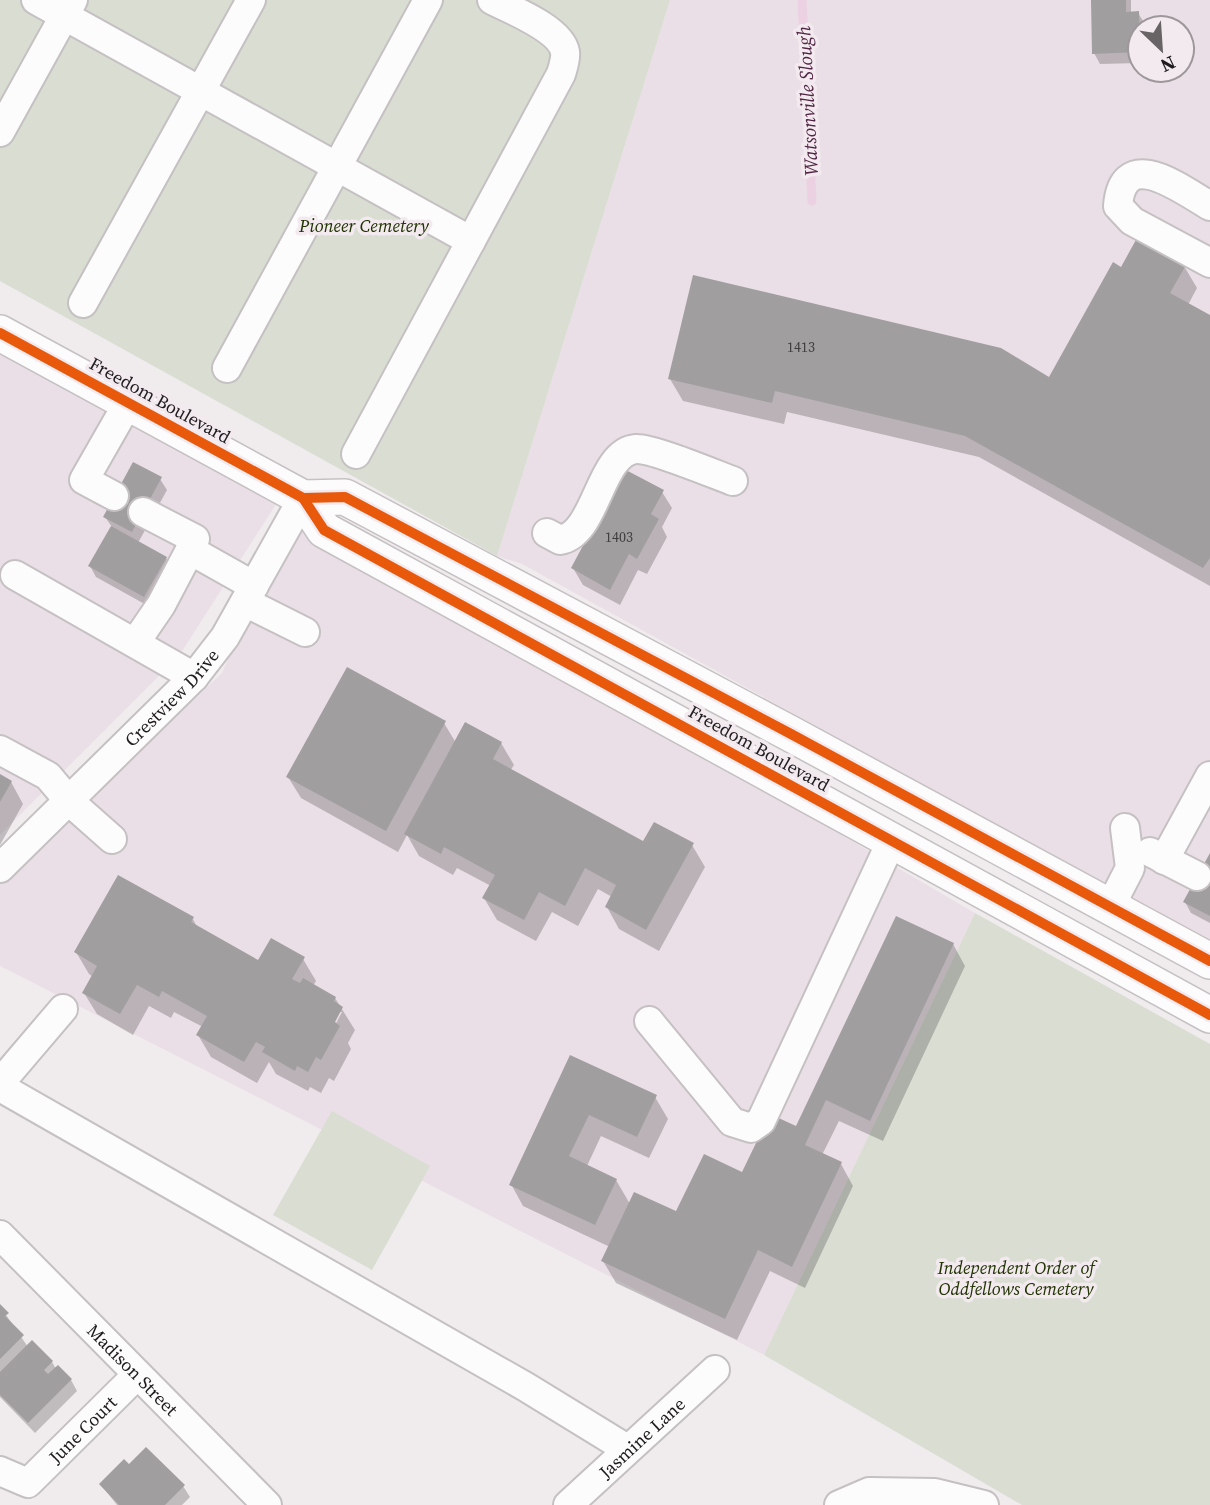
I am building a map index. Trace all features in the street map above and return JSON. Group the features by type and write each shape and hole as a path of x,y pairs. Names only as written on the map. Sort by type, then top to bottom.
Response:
{"main road":[{"name":"Freedom Boulevard","path":"0,333 303,498 324,530 1210,1015"},
{"name":"Freedom Boulevard","path":"303,498 345,497 1210,961"}],"street":[{"path":"36,0 69,8 200,92 471,241"},
{"path":"83,303 251,0"},
{"path":"227,368 428,0"},
{"path":"356,454 561,74 565,51 561,41 551,31 492,0"},
{"path":"0,132 69,8"},
{"path":"1210,206 1157,176 1139,173 1125,180 1119,191 1118,206 1132,221 1210,263"},
{"path":"114,496 84,480 128,403"},
{"path":"547,533 559,540 573,535 616,460 628,451 645,450 733,481"},
{"name":"Crestview Drive","path":"0,868 194,677 225,637 303,498"},
{"path":"135,643 161,605 195,539 143,512"},
{"path":"190,550 305,632"},
{"path":"15,575 194,677"},
{"path":"0,750 48,776 69,801 112,839"},
{"path":"1164,860 1210,776"},
{"path":"1110,907 1130,868 1125,834 1164,860 1197,877"},
{"path":"649,1021 732,1122 751,1128 761,1121 892,840"},
{"path":"63,1009 0,1085 627,1449"},
{"name":"Madison Street","path":"0,1235 267,1505"},
{"name":"Jasmine Lane","path":"568,1505 715,1370"},
{"name":"June Court","path":"0,1471 28,1483 137,1375"},
{"path":"839,1505 869,1492 935,1493 984,1505"}],"shaded area":[{"path":"670,0 1210,0 1210,943 522,564 497,556"},
{"path":"0,353 280,498 179,656 0,835"},
{"path":"291,514 975,913 764,1355 0,966 0,884 222,673"}],"green space":[{"name":"Pioneer Cemetery","path":"0,0 670,0 497,556 0,281"},
{"name":"Independent Order of Oddfellows Cemetery","path":"975,913 1210,1044 1210,1505 1022,1505 764,1355"},
{"path":"332,1111 430,1166 372,1270 273,1215"}],"building":[{"path":"1091,0 1126,0 1126,12 1139,11 1139,14 1126,14 1126,53 1092,54"},
{"path":"1137,238 1186,265 1170,293 1210,315 1210,558 1203,568 965,436 775,391 772,403 668,379 693,275 1001,348 1049,377 1113,262 1121,267"},
{"path":"133,462 162,477 132,532 103,517"},
{"path":"624,469 664,490 651,514 659,519 637,559 629,554 610,590 571,568"},
{"path":"111,526 167,557 144,597 88,566"},
{"path":"347,667 446,721 386,831 286,777"},
{"path":"465,722 502,742 493,759 643,841 654,822 694,843 646,930 605,907 616,885 585,868 565,906 539,892 524,920 482,898 495,875 444,847 441,854 404,834"},
{"path":"0,774 12,781 0,802"},
{"path":"1210,853 1210,916 1183,902"},
{"path":"118,875 194,917 191,922 258,960 271,938 305,957 292,979 300,983 303,978 336,997 334,1001 343,1007 335,1022 340,1026 321,1060 316,1057 308,1072 297,1066 295,1071 262,1052 265,1047 256,1042 244,1062 196,1035 207,1016 162,991 159,997 137,985 120,1014 82,993 97,966 74,952"},
{"path":"896,916 954,943 870,1121 826,1100 805,1145 842,1162 792,1267 758,1250 725,1319 601,1261 634,1192 676,1211 704,1154 742,1172 770,1114 796,1126"},
{"path":"570,1055 657,1095 637,1137 589,1115 569,1156 617,1179 595,1225 509,1185"},
{"path":"0,1304 9,1313 5,1316 24,1335 0,1359"},
{"path":"32,1340 53,1361 44,1370 48,1374 58,1365 72,1379 28,1423 0,1395 0,1372"},
{"path":"146,1447 185,1485 165,1505 119,1505 99,1484 124,1459 129,1464"}],"waterway":[{"name":"Watsonville Slough","path":"802,0 812,201"}],"cycle path":[{"path":"0,333 303,498 324,530 1210,1015"},
{"path":"303,498 345,497 1210,961"}]}
